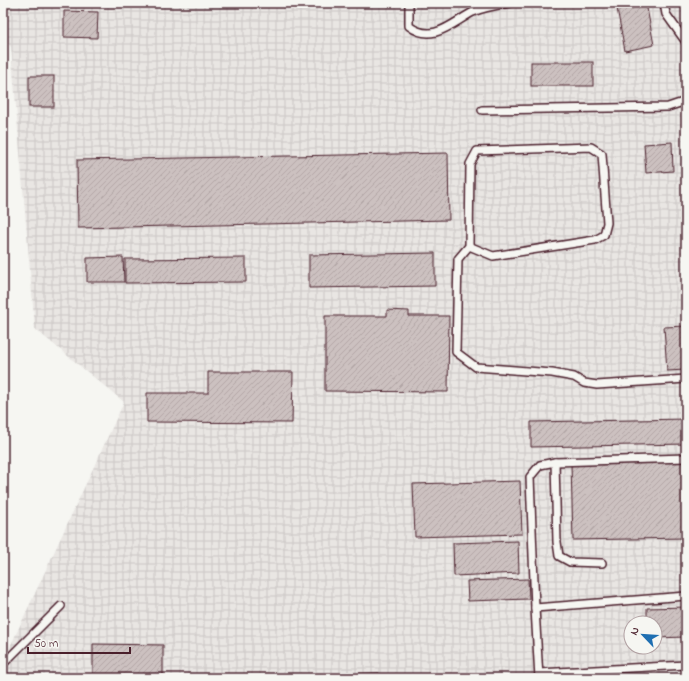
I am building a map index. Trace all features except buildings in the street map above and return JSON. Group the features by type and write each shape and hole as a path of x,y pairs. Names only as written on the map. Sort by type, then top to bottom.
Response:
{"lane":[{"path":"408,3 408,26 416,32 427,33 448,28 474,12 510,3"},
{"path":"664,3 666,14 686,42"},
{"path":"482,110 668,107 686,101"},
{"path":"469,246 493,256 595,240 604,235 607,223 602,154 591,147 477,152 470,164 469,246 458,259 456,352 476,367 552,373 574,377 584,383 597,384 686,379"},
{"path":"686,458 555,462 540,465 530,477 539,676 686,665"},
{"path":"555,462 557,542 559,556 570,562 602,563"},
{"path":"535,608 686,596"},
{"path":"3,664 61,606"}],"shaded area":[{"path":"3,3 686,3 686,678 3,678 3,662 124,402 35,329 11,47 3,38"}]}
